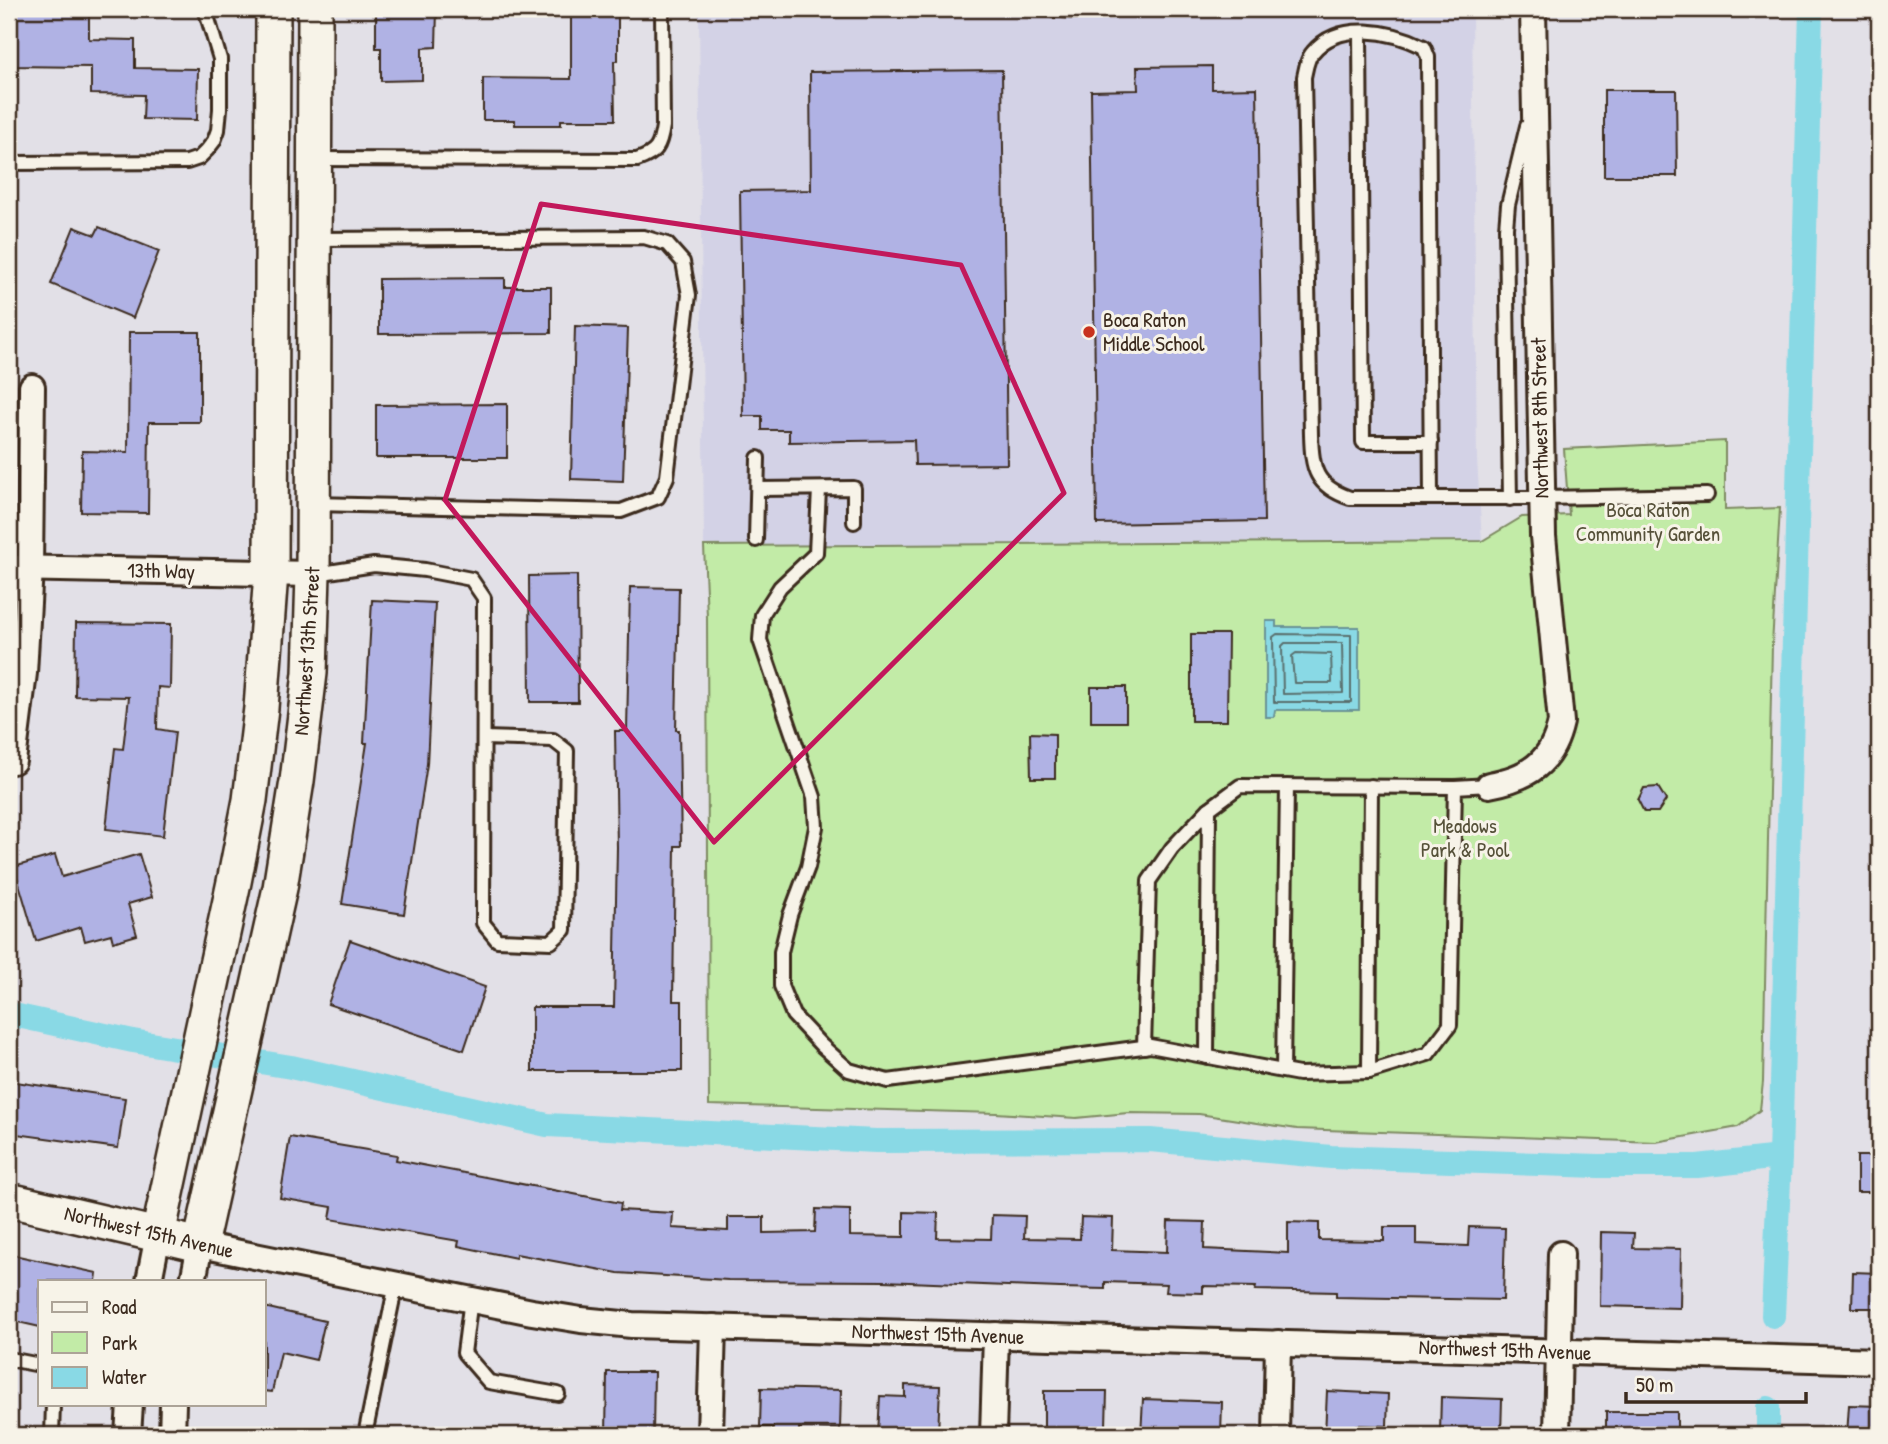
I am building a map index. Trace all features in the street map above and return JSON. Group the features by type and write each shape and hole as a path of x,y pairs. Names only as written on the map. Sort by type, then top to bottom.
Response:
{"street":[{"name":"Northwest 13th Street","path":"149,1280 250,800 261,708 271,573 273,9"},
{"name":"Northwest 13th Street","path":"193,1280 280,888 310,673 313,575 315,9"},
{"name":"Northwest 8th Street","path":"1489,785 1508,782 1535,768 1557,739 1561,722 1543,536 1532,9"},
{"path":"13,761 24,673 20,568 32,387"},
{"name":"13th Way","path":"20,568 313,575"},
{"name":"Northwest 15th Avenue","path":"9,1200 200,1245 581,1320 632,1325 1879,1361"},
{"path":"1557,1435 1561,1254"},
{"path":"710,1435 713,1327"},
{"path":"993,1435 996,1335"},
{"path":"1276,1435 1278,1343"},
{"path":"128,1435 130,1406"},
{"path":"173,1406 178,1435"}],"lane":[{"path":"9,163 187,162 199,158 214,141 220,109 220,59 205,9"},
{"path":"314,159 637,160 651,155 661,143 663,126 662,9"},
{"path":"1048,9 1083,9"},
{"path":"1360,32 1363,442 1431,442"},
{"path":"1431,498 1428,57 1424,47 1410,40 1385,34 1344,33 1327,39 1311,54 1304,77 1312,462 1320,482 1334,493 1350,498 1510,499 1707,495"},
{"path":"1510,499 1506,228 1508,205 1534,99"},
{"path":"313,504 621,511 658,497 667,477 689,295 683,262 667,244 645,237 315,239"},
{"path":"756,540 758,458"},
{"path":"758,489 854,488 855,522"},
{"path":"820,489 816,553 780,587 762,615 760,640 814,797 816,827 808,867 790,915 781,952 781,986 793,1015 849,1070 888,1081 1144,1047 1299,1074 1369,1072 1428,1054 1450,1025 1455,787"},
{"path":"313,575 374,565 425,570 471,579 484,598 483,923 497,940 551,942 564,930 567,751 553,740 484,738"},
{"path":"1144,1047 1149,881 1172,848 1209,809 1240,786 1489,785"},
{"path":"1283,1071 1287,786"},
{"path":"1369,1072 1371,786"},
{"path":"1207,1057 1209,809"},
{"path":"365,1435 396,1284"},
{"path":"471,1299 464,1353 489,1382 558,1394"},
{"path":"9,1359 38,1365"},
{"path":"52,1435 53,1406"}],"highlighted area":[{"path":"541,204 961,265 1064,493 714,842 445,500"}],"shaded area":[{"name":"Boca Raton Middle School","path":"699,9 1472,9 1477,459 1482,541 1031,547 704,546"}],"green space":[{"path":"826,9 958,9 958,15 827,17"},
{"name":"Meadows Park & Pool","path":"1725,441 1725,510 1780,508 1772,645 1763,1082 1760,1110 1738,1127 1656,1142 1297,1129 1199,1114 1128,1113 1076,1118 996,1113 709,1105 707,617 704,546 1482,541 1522,517 1569,515 1564,449"}],"water":[{"path":"1266,621 1276,621 1276,627 1359,627 1359,710 1275,710 1274,717 1266,717"}],"building":[{"path":"376,9 437,9 436,47 422,48 422,80 381,81 381,48 376,48"},
{"path":"571,9 618,9 618,61 614,61 615,120 561,120 561,125 515,125 515,120 483,120 483,78 571,79"},
{"path":"9,10 89,12 89,39 135,40 135,68 198,69 197,120 143,119 144,95 91,94 91,67 9,66"},
{"path":"1212,66 1212,89 1257,88 1264,521 1097,524 1091,91 1138,90 1137,67"},
{"path":"1002,70 1007,464 915,465 914,440 789,442 789,430 762,430 762,416 743,416 740,191 811,190 810,72"},
{"path":"1604,90 1676,90 1677,176 1604,176"},
{"path":"74,227 95,235 99,227 159,251 133,318 51,284"},
{"path":"505,278 505,287 551,287 551,333 379,334 379,279"},
{"path":"575,326 628,328 623,481 571,479"},
{"path":"129,332 200,332 200,422 149,422 148,513 81,512 82,451 128,452"},
{"path":"507,404 507,458 376,458 376,405"},
{"path":"577,575 578,702 530,702 529,576"},
{"path":"630,587 679,588 676,730 679,730 681,846 675,846 673,1001 682,1001 682,1071 532,1071 532,1007 614,1007 617,847 615,731 627,731"},
{"path":"372,600 435,603 427,764 404,914 342,904 367,743 364,743"},
{"path":"76,623 171,624 170,688 158,687 157,729 175,732 163,836 106,829 115,748 123,749 129,697 75,696"},
{"path":"1191,634 1228,634 1227,721 1191,721"},
{"path":"1091,687 1126,687 1126,722 1091,722"},
{"path":"1030,733 1055,734 1055,778 1031,778"},
{"path":"1658,787 1666,800 1658,812 1644,812 1638,800 1644,788"},
{"path":"139,854 152,897 128,904 137,935 113,942 111,934 85,941 81,927 36,941 14,867 55,855 62,877"},
{"path":"350,940 485,987 464,1050 328,1004"},
{"path":"9,1081 125,1098 118,1148 9,1133"},
{"path":"290,1137 397,1155 396,1160 621,1203 620,1210 673,1213 672,1228 728,1231 728,1217 764,1217 764,1233 815,1232 816,1209 850,1210 850,1236 904,1237 904,1212 938,1213 937,1238 991,1239 992,1215 1025,1216 1024,1238 1080,1239 1081,1217 1113,1218 1112,1250 1167,1252 1168,1221 1205,1222 1204,1249 1288,1253 1288,1222 1319,1223 1319,1240 1384,1241 1384,1227 1416,1227 1416,1244 1468,1246 1469,1227 1505,1228 1503,1300 1336,1297 1336,1292 1255,1290 1256,1287 1203,1286 1203,1293 1166,1292 1167,1284 1105,1282 1105,1289 884,1281 728,1280 618,1273 516,1254 516,1258 458,1246 459,1241 330,1219 332,1207 280,1198"},
{"path":"1857,1156 1879,1156 1879,1192 1857,1192"},
{"path":"1601,1232 1634,1233 1633,1248 1681,1249 1680,1308 1600,1306"},
{"path":"9,1254 97,1273 96,1280 38,1280 38,1327 9,1320"},
{"path":"1853,1272 1879,1273 1879,1308 1852,1308"},
{"path":"266,1307 325,1321 316,1360 281,1352 272,1392 266,1391"},
{"path":"607,1372 654,1372 653,1435 606,1435"},
{"path":"905,1385 940,1386 938,1435 878,1435 880,1396 905,1397"},
{"path":"761,1388 841,1390 840,1429 799,1428 799,1435 773,1435 773,1427 760,1427"},
{"path":"1044,1391 1107,1391 1106,1426 1092,1427 1092,1435 1044,1435"},
{"path":"1327,1391 1388,1394 1387,1426 1357,1425 1356,1435 1325,1435"},
{"path":"1441,1397 1502,1399 1501,1435 1440,1432"},
{"path":"1143,1399 1222,1402 1221,1435 1141,1435"},
{"path":"1849,1405 1879,1406 1879,1435 1847,1435"},
{"path":"1606,1412 1677,1412 1677,1435 1606,1435"}],"waterway":[{"path":"1773,1316 1780,1157 1811,9"},
{"path":"9,1014 133,1041 291,1067 547,1125 876,1141 1150,1140 1331,1157 1599,1166 1697,1166 1780,1157"},
{"path":"1768,1408 1768,1435"}],"place":[{"name":"Boca Raton Middle School","path":"1089,332"}],"park label":[{"name":"Boca Raton Community Garden","path":"1648,522"}]}
